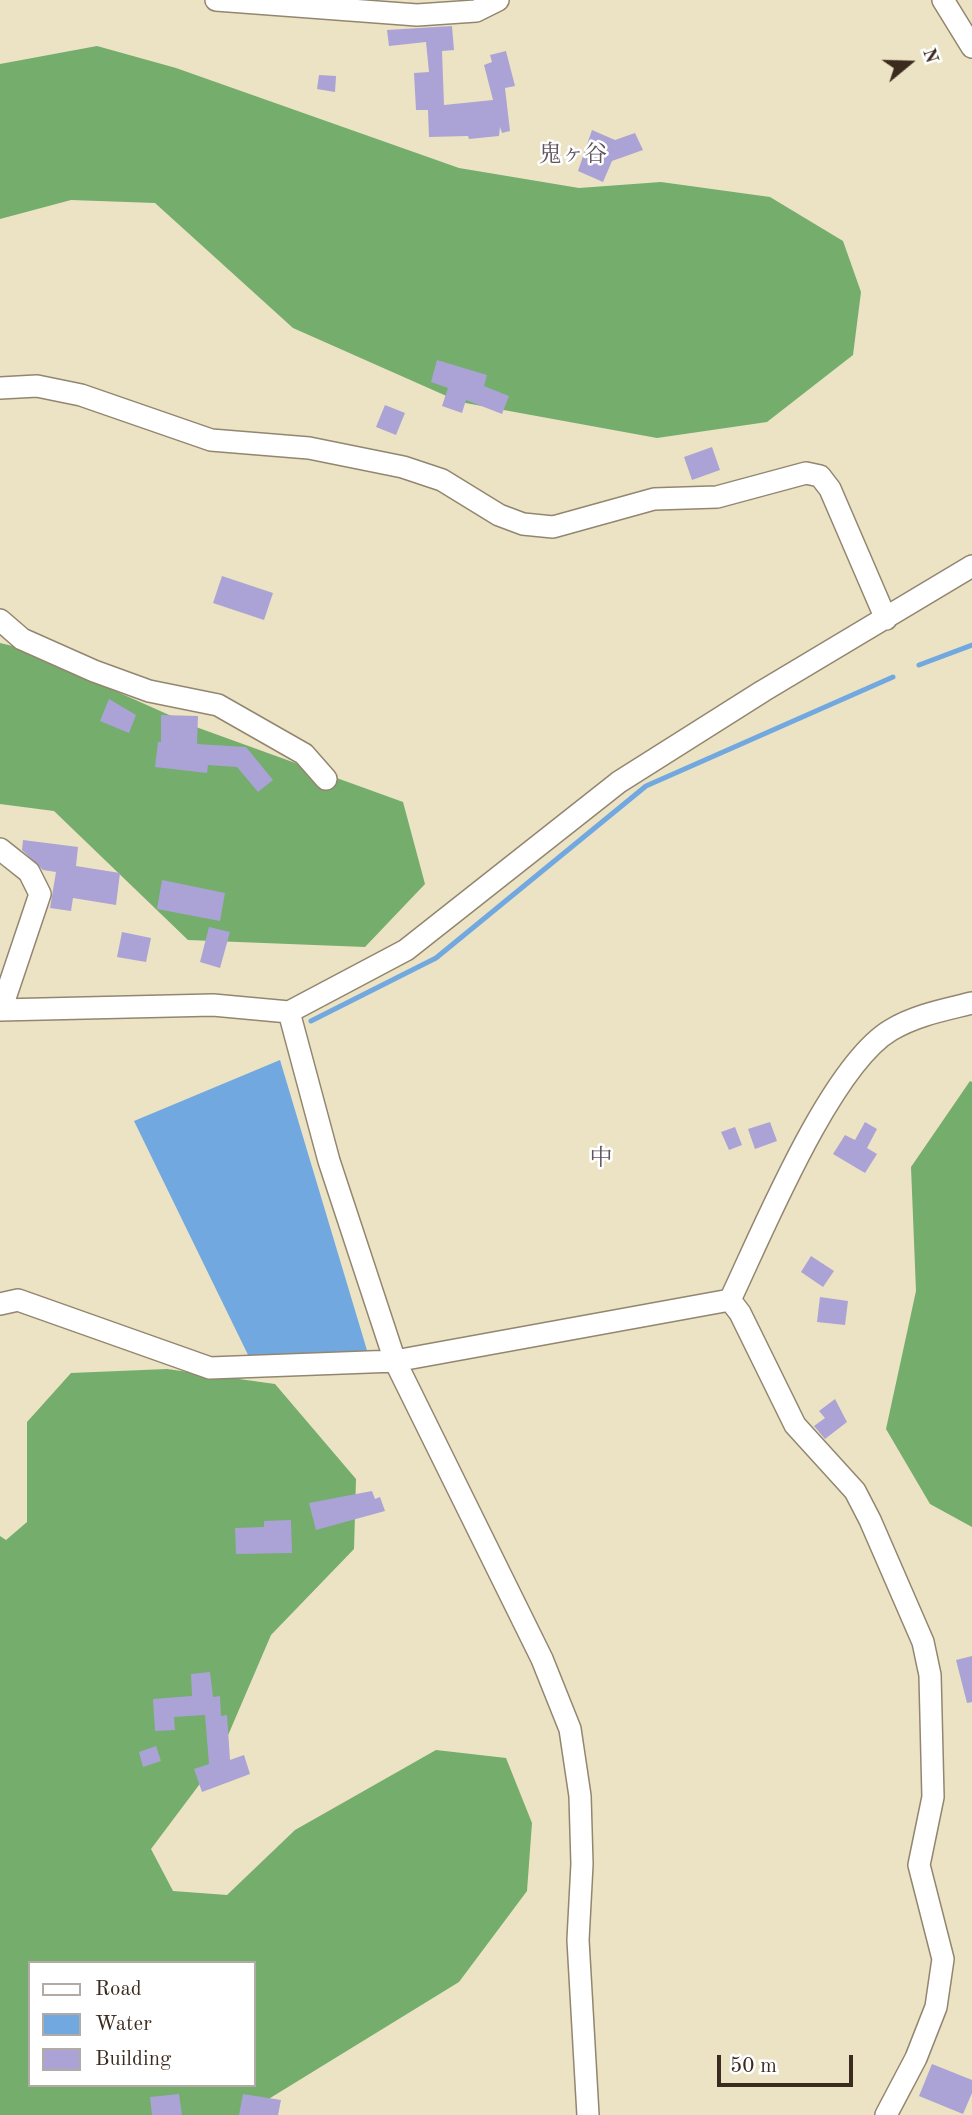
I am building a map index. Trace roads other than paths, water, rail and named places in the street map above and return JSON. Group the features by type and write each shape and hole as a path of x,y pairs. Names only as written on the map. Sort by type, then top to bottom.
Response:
{"street":[{"path":"216,0 417,15 476,11 498,0"},
{"path":"943,0 972,47"},
{"path":"0,388 37,386 81,395 211,440 309,448 403,467 442,480 499,515 523,524 553,527 654,499 717,497 806,473 820,476 830,489 886,619"},
{"path":"0,849 29,872 40,894 0,1010 214,1005 289,1012 406,950 619,782 762,691 972,566"},
{"path":"0,620 22,639 94,671 149,691 218,705 304,754 326,779"},
{"path":"730,1300 786,1180 844,1077 889,1031 926,1014 972,1003"},
{"path":"289,1012 329,1161 395,1362 542,1659 570,1729 580,1796 582,1864 578,1940 588,2115"},
{"path":"0,1304 18,1300 210,1368 395,1362 730,1300"},
{"path":"730,1300 740,1313 795,1425 855,1491 923,1642 930,1675 933,1797 919,1865 943,1959 936,2007 916,2058 886,2115"}],"water":[{"path":"280,1060 369,1357 251,1361 134,1121"}],"waterway":[{"path":"919,665 972,645"},
{"path":"311,1021 436,958 646,786 893,677"}],"district":[{"name":"鬼ヶ谷","path":"573,155"},
{"name":"中","path":"601,1159"}]}
